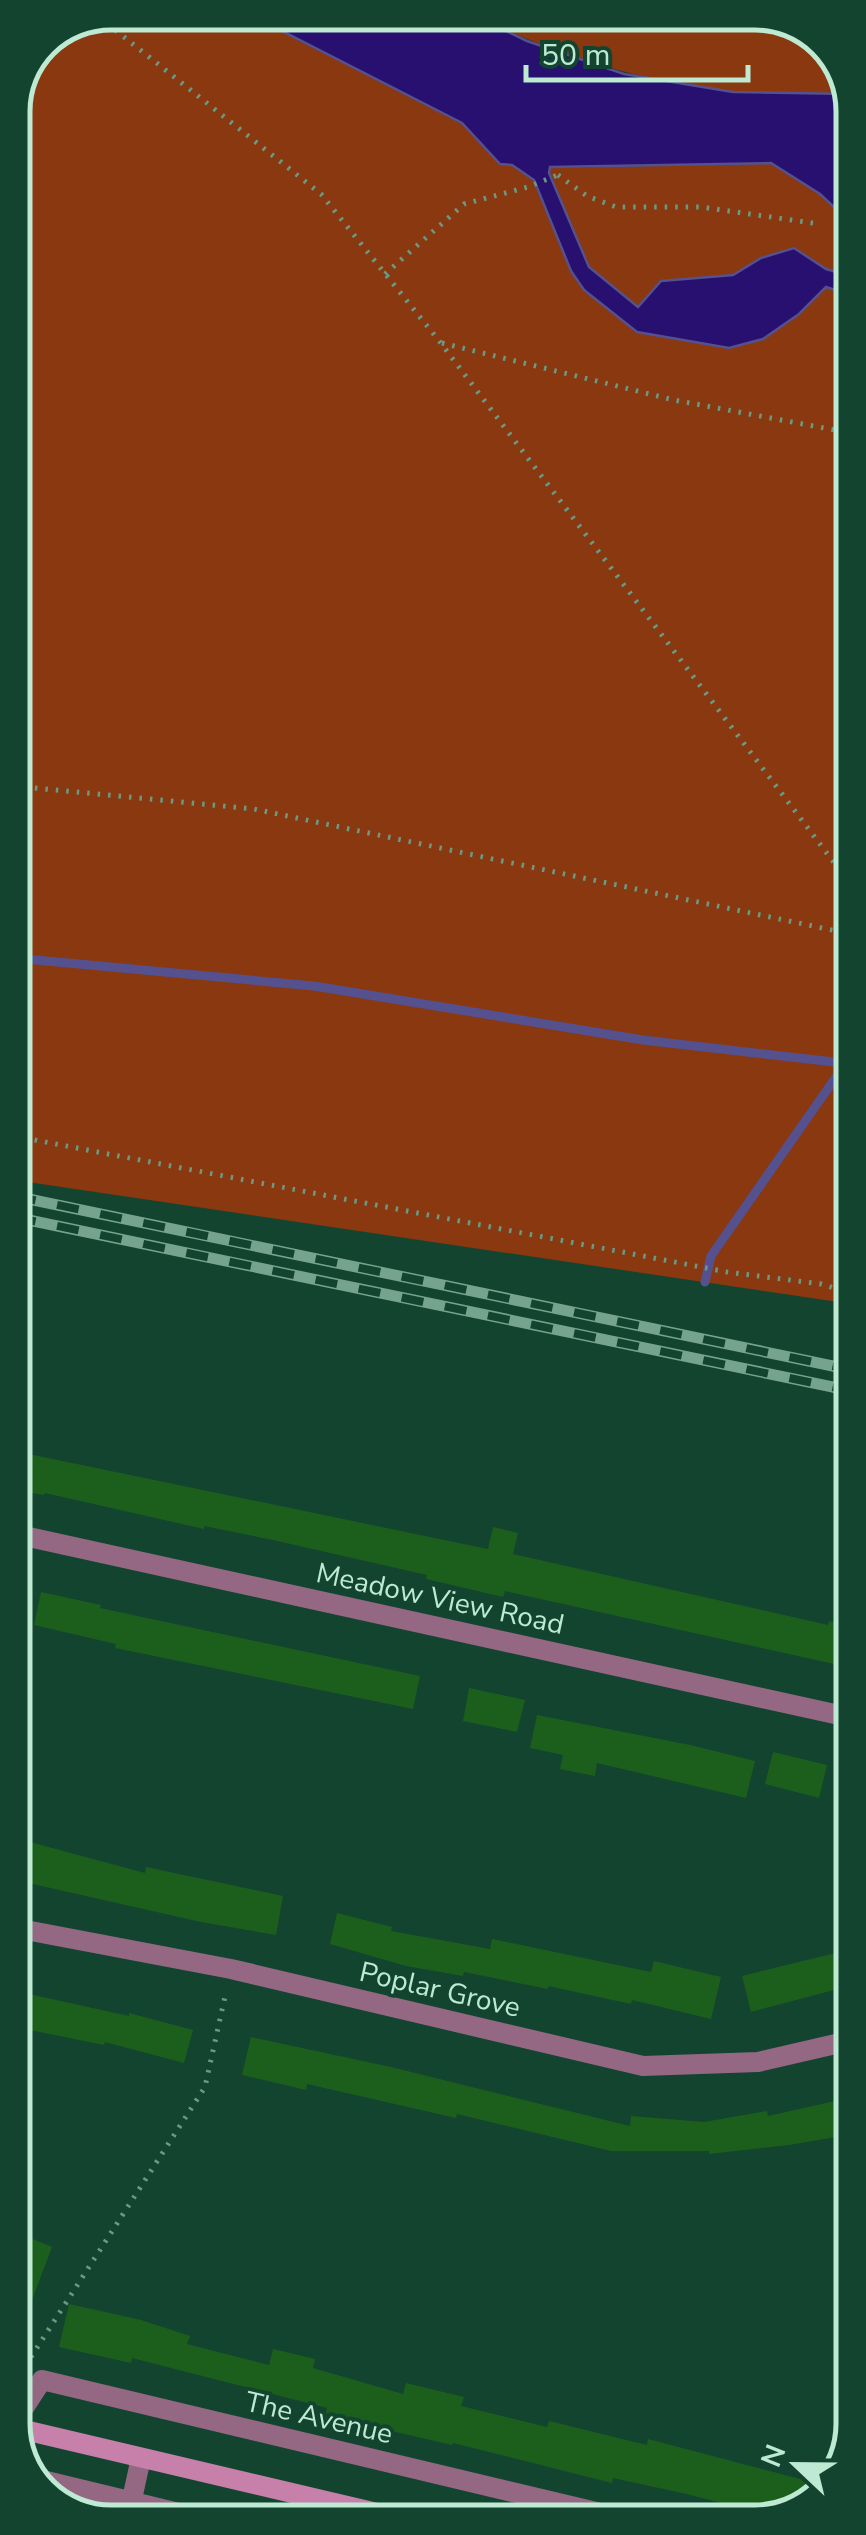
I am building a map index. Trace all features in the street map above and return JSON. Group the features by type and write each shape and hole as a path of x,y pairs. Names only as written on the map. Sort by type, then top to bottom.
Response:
{"street":[{"name":"Meadow View Road","path":"30,1538 836,1714"},
{"name":"Poplar Grove","path":"30,1931 231,1969 642,2066 758,2062 836,2044"},
{"name":"The Avenue","path":"30,2398 42,2380 567,2505"},
{"path":"31,2432 342,2505"},
{"path":"131,2505 141,2458"},
{"path":"62,2488 109,2505"}],"path":[{"path":"115,30 321,194 440,342 836,865"},
{"path":"385,274 464,204 528,187 559,174 587,196 616,206 701,206 818,224"},
{"path":"440,342 674,400 836,429"},
{"path":"30,788 254,809 836,931"},
{"path":"30,1139 692,1266 836,1289"},
{"path":"30,2358 205,2087 231,1969"}],"shaded area":[{"path":"111,30 280,30 462,123 500,164 560,168 771,163 836,209 836,1302 30,1182 30,111 36,80 66,44 80,36"},
{"path":"280,30 504,30 624,74 733,92 834,94 836,209 771,163 550,167 549,173 589,267 638,307 661,281 733,275 761,258 794,248 836,272 836,290 826,287 799,314 763,339 729,348 637,332 584,290 571,271 534,180 512,165 500,164 462,123"},
{"path":"507,30 761,30 786,36 809,50 825,70 834,95 698,87 620,70"}],"building":[{"path":"30,1454 488,1549 493,1527 518,1533 513,1554 828,1625 829,1621 836,1623 836,1664 505,1591 503,1597 426,1579 427,1575 273,1540 30,1493"},
{"path":"41,1592 420,1676 413,1709 115,1648 116,1644 34,1625"},
{"path":"469,1688 525,1700 517,1732 463,1721"},
{"path":"537,1715 755,1761 746,1798 597,1763 595,1776 560,1769 563,1755 530,1748"},
{"path":"773,1752 827,1765 819,1798 765,1784"},
{"path":"30,1842 145,1873 146,1867 283,1896 276,1935 30,1883"},
{"path":"337,1913 392,1927 391,1931 490,1949 492,1939 651,1972 654,1961 721,1977 711,2019 632,2000 631,2004 548,1986 406,1966 330,1944"},
{"path":"836,1953 836,1990 751,2012 742,1976"},
{"path":"30,1994 193,2030 184,2063 105,2042 104,2045 30,2030"},
{"path":"251,2037 630,2126 631,2116 704,2122 767,2111 768,2116 836,2101 836,2137 709,2154 611,2151 457,2114 456,2118 307,2084 306,2090 242,2075"},
{"path":"30,2238 52,2247 30,2305"},
{"path":"69,2304 141,2320 190,2336 187,2344 269,2365 273,2349 315,2359 313,2368 403,2394 406,2383 464,2397 461,2406 547,2427 549,2421 647,2445 648,2439 811,2482 791,2497 776,2502 728,2505 613,2478 612,2483 370,2426 326,2413 327,2408 132,2358 131,2363 59,2347"}],"waterway":[{"path":"30,959 314,986 643,1040 836,1062"},
{"path":"705,1282 711,1256 836,1077"}],"railway":[{"path":"30,1199 836,1367"},
{"path":"30,1220 836,1388"}]}
